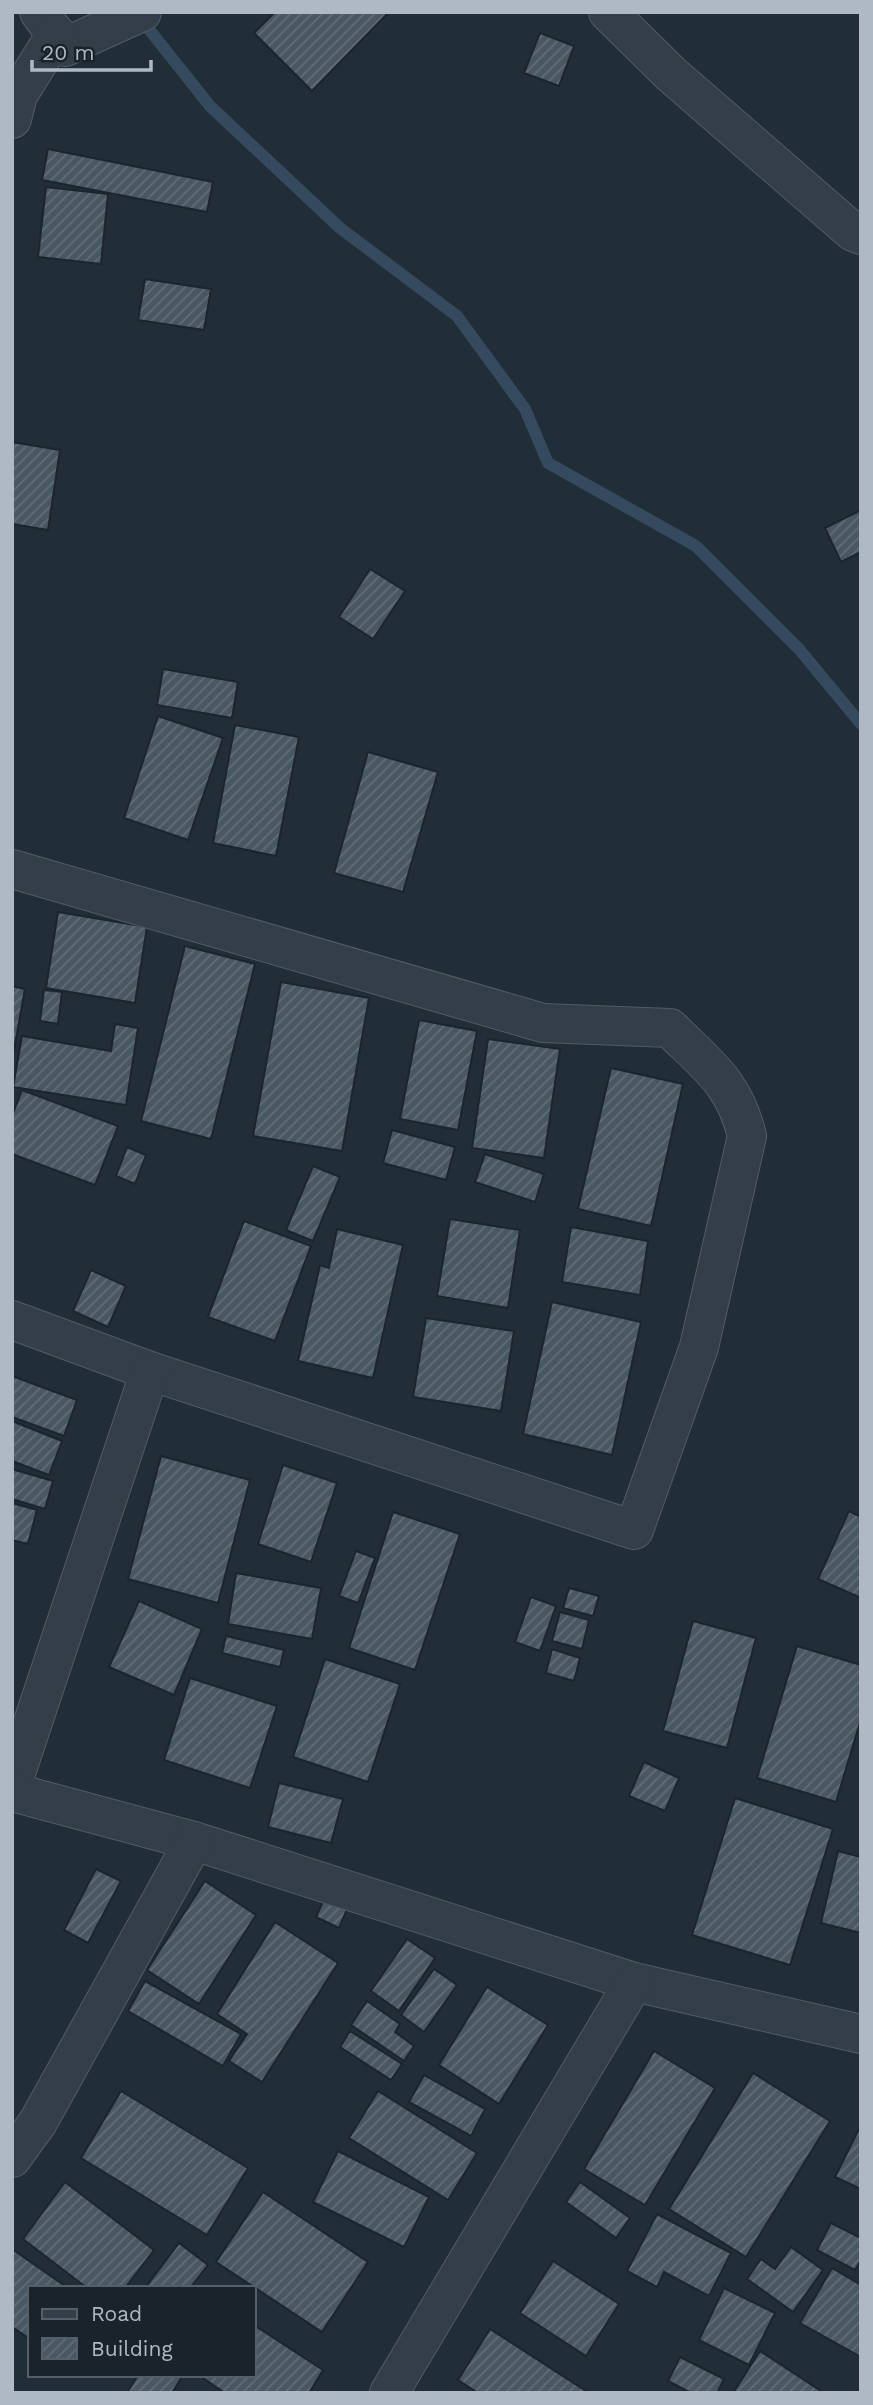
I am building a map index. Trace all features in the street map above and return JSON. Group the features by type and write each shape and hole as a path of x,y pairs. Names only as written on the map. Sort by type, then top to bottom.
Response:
{"street":[{"path":"48,23 65,47 142,12"},
{"path":"608,12 758,152 853,232 861,235"},
{"path":"12,119 18,95 48,23"},
{"path":"12,869 543,1023 670,1028 724,1082 740,1107 747,1136 699,1348 634,1530 150,1371 12,1320"},
{"path":"12,1785 150,1371"},
{"path":"12,1791 194,1840 634,1982 861,2034"},
{"path":"12,2158 38,2122 194,1840"},
{"path":"389,2393 634,1982"}],"building":[{"path":"275,12 389,12 312,91 254,33"},
{"path":"540,33 574,46 559,86 524,73"},
{"path":"48,149 213,182 207,212 42,180"},
{"path":"46,187 108,194 101,264 38,257"},
{"path":"145,279 211,289 204,330 138,320"},
{"path":"12,442 60,450 48,530 12,524"},
{"path":"861,510 861,552 841,562 825,528"},
{"path":"370,569 405,591 373,639 339,617"},
{"path":"163,669 238,682 232,718 157,705"},
{"path":"158,716 223,738 188,840 124,818"},
{"path":"235,725 299,737 276,856 213,843"},
{"path":"368,752 438,772 403,892 334,873"},
{"path":"58,912 147,927 135,1003 46,988"},
{"path":"185,946 255,964 211,1139 141,1121"},
{"path":"281,982 369,998 342,1151 253,1136"},
{"path":"12,986 25,989 14,1050 12,1050"},
{"path":"44,990 62,992 58,1024 40,1021"},
{"path":"419,1020 477,1031 458,1130 400,1119"},
{"path":"115,1024 138,1028 126,1105 13,1087 22,1036 111,1051"},
{"path":"488,1039 560,1049 544,1158 472,1148"},
{"path":"611,1068 683,1084 651,1226 578,1209"},
{"path":"22,1090 118,1126 95,1185 12,1154 12,1116"},
{"path":"392,1130 455,1147 446,1180 383,1163"},
{"path":"127,1147 146,1155 135,1184 116,1176"},
{"path":"485,1154 544,1174 535,1202 475,1182"},
{"path":"313,1166 340,1177 313,1241 286,1230"},
{"path":"450,1219 520,1230 508,1308 437,1296"},
{"path":"244,1221 311,1246 275,1341 208,1317"},
{"path":"571,1227 648,1241 640,1295 562,1282"},
{"path":"337,1229 403,1245 373,1378 298,1361 320,1265 329,1268"},
{"path":"91,1270 126,1286 108,1327 73,1311"},
{"path":"552,1302 641,1322 612,1455 523,1434"},
{"path":"426,1318 514,1331 501,1411 413,1397"},
{"path":"12,1376 77,1400 64,1436 12,1417"},
{"path":"12,1421 62,1441 49,1475 12,1461"},
{"path":"161,1456 250,1480 218,1603 128,1579"},
{"path":"283,1465 337,1483 311,1562 258,1544"},
{"path":"12,1469 53,1481 45,1509 12,1499"},
{"path":"12,1503 37,1510 28,1544 12,1540"},
{"path":"849,1511 861,1517 861,1598 818,1579"},
{"path":"393,1512 460,1534 415,1670 349,1648"},
{"path":"356,1551 375,1558 358,1603 339,1596"},
{"path":"236,1573 321,1588 312,1639 228,1624"},
{"path":"569,1588 599,1596 593,1616 563,1608"},
{"path":"531,1597 556,1606 540,1651 515,1642"},
{"path":"139,1601 202,1629 174,1695 109,1667"},
{"path":"560,1612 589,1620 582,1649 552,1641"},
{"path":"693,1621 756,1638 727,1748 663,1731"},
{"path":"226,1636 284,1650 280,1667 222,1653"},
{"path":"797,1646 861,1665 861,1719 836,1802 757,1778"},
{"path":"552,1649 580,1658 574,1681 546,1673"},
{"path":"325,1659 400,1684 368,1782 293,1757"},
{"path":"190,1678 277,1706 250,1788 164,1760"},
{"path":"644,1762 679,1778 665,1811 629,1796"},
{"path":"279,1783 343,1799 331,1843 268,1827"},
{"path":"735,1798 833,1829 790,1965 692,1935"},
{"path":"838,1851 861,1857 861,1933 821,1923"},
{"path":"96,1869 121,1881 88,1943 64,1930"},
{"path":"205,1881 256,1915 199,2004 147,1970"},
{"path":"325,1897 348,1907 339,1928 316,1917"},
{"path":"275,1922 338,1963 262,2082 229,2061 247,2034 217,2014"},
{"path":"407,1939 435,1958 399,2011 371,1991"},
{"path":"434,1969 457,1985 424,2032 401,2015"},
{"path":"145,1981 241,2034 223,2066 128,2011"},
{"path":"487,1987 548,2025 499,2104 439,2065"},
{"path":"367,2001 400,2024 395,2032 414,2046 404,2061 351,2025"},
{"path":"350,2031 402,2064 391,2080 340,2047"},
{"path":"654,2051 715,2088 645,2205 584,2169"},
{"path":"753,2073 830,2121 746,2257 669,2209"},
{"path":"424,2075 485,2109 471,2136 409,2102"},
{"path":"121,2091 248,2168 207,2235 81,2158"},
{"path":"378,2091 477,2153 448,2200 349,2138"},
{"path":"861,2125 861,2189 835,2177"},
{"path":"338,2151 429,2197 404,2247 313,2202"},
{"path":"65,2182 154,2250 127,2286 84,2286 23,2239"},
{"path":"580,2182 630,2218 616,2238 566,2202"},
{"path":"263,2192 368,2262 322,2332 216,2262"},
{"path":"657,2214 731,2253 709,2296 664,2272 657,2287 627,2271"},
{"path":"831,2223 861,2238 861,2260 855,2270 817,2250"},
{"path":"179,2243 208,2265 192,2286 147,2286"},
{"path":"791,2247 823,2270 793,2312 747,2279 761,2259 775,2269"},
{"path":"12,2249 65,2286 28,2286 28,2338 12,2327"},
{"path":"553,2261 619,2304 586,2356 520,2313"},
{"path":"832,2268 861,2285 861,2357 800,2323"},
{"path":"724,2288 775,2313 749,2365 699,2340"},
{"path":"256,2326 323,2370 309,2393 225,2393 203,2378 256,2377"},
{"path":"490,2329 589,2393 478,2393 458,2380"},
{"path":"760,2351 824,2393 733,2393"},
{"path":"680,2357 724,2379 717,2393 691,2393 668,2381"},
{"path":"137,2377 182,2377 172,2393 127,2393"}],"waterway":[{"path":"140,18 210,106 340,228 457,316 525,409 548,463 696,546 799,649 861,724"}]}
